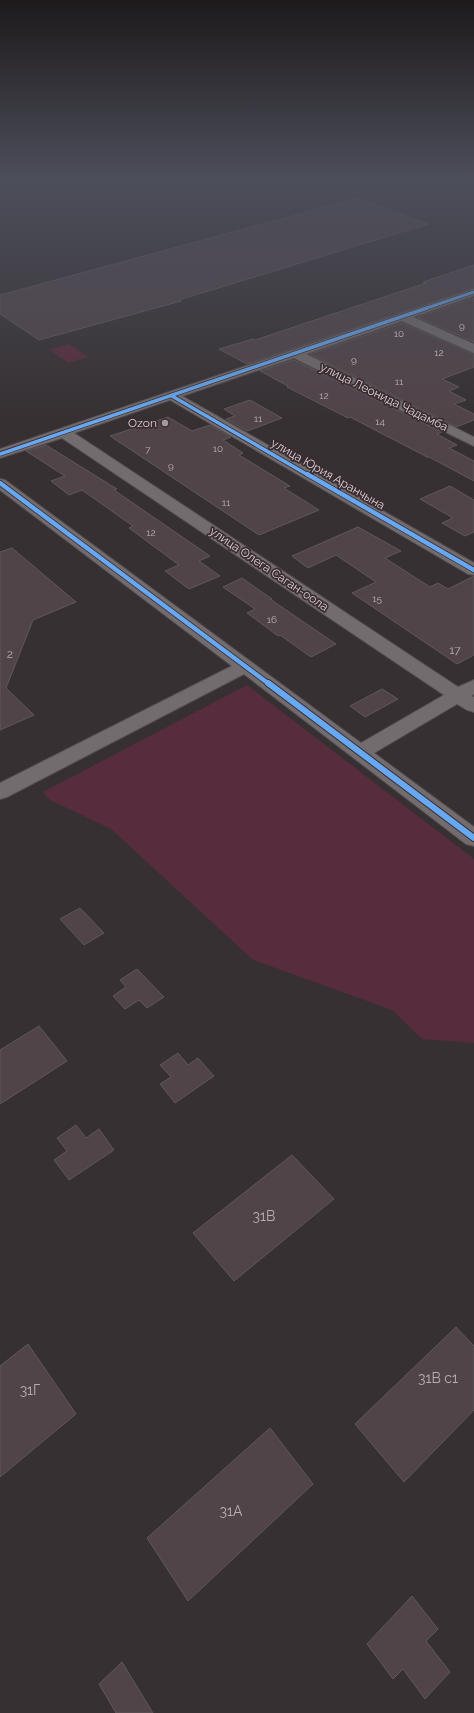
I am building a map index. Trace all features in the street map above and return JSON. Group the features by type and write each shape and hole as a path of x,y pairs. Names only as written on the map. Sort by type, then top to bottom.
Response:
{"street":[{"path":"0,454 474,292"},
{"path":"401,316 474,348"},
{"name":"улица Леонида Чадамба","path":"295,353 474,442"},
{"name":"улица Юрия Аранчына","path":"172,396 474,570"},
{"name":"улица Олега Саган-оола","path":"63,432 469,696"},
{"path":"0,483 474,838"},
{"path":"0,792 244,667"},
{"path":"360,752 469,696"}],"shaded area":[{"path":"69,344 88,357 68,363 49,350"},
{"path":"247,685 474,859 474,1043 422,1039 392,1010 253,960 111,829 50,800 43,792"}],"building":[{"path":"137,258 317,258 179,300 181,301 39,340 0,314 0,295"},
{"path":"474,265 474,288 247,364 219,349 253,339 255,340 426,283 423,282"},
{"path":"474,298 474,342 417,317"},
{"path":"402,323 474,354 474,367 442,379 459,387 449,391 466,400 454,404 474,414 474,420 456,427 310,354"},
{"path":"294,360 442,432 437,434 457,445 449,448 474,461 474,481 350,417 348,418 287,387 288,386 260,371"},
{"path":"250,400 282,418 247,431 226,419 235,416 224,409"},
{"path":"168,417 192,431 210,425 231,437 223,440 243,453 239,455 290,486 284,488 319,510 259,535 110,436"},
{"path":"46,445 117,489 114,490 210,556 199,561 220,576 189,589 165,571 179,565 129,528 133,526 82,490 69,495 51,481 65,476 26,451"},
{"path":"450,486 474,500 474,532 465,536 442,523 453,518 420,499"},
{"path":"358,527 401,551 385,558 430,587 438,583 448,589 474,576 474,655 457,664 352,593 376,582 336,555 308,568 292,556"},
{"path":"12,548 76,602 33,620 6,688 34,715 0,730 0,552"},
{"path":"242,578 336,644 311,657 280,635 278,636 247,613 255,609 223,587"},
{"path":"382,689 398,699 365,717 350,706"},
{"path":"80,908 104,933 84,945 60,919"},
{"path":"137,969 164,997 147,1008 139,1000 125,1009 113,996 126,987 120,980"},
{"path":"39,1026 67,1061 0,1104 0,1050"},
{"path":"178,1053 188,1065 198,1058 214,1076 175,1103 160,1084 171,1077 160,1065"},
{"path":"76,1125 86,1138 99,1129 114,1150 69,1180 54,1160 67,1151 57,1138"},
{"path":"292,1155 334,1199 234,1281 193,1233"},
{"path":"456,1327 474,1346 474,1410 404,1482 355,1424"},
{"path":"28,1344 76,1414 0,1477 0,1366"},
{"path":"270,1428 313,1484 188,1601 147,1538"},
{"path":"412,1596 438,1629 426,1641 450,1672 425,1699 403,1669 393,1679 367,1644"},
{"path":"122,1662 153,1713 116,1713 99,1684"}],"cycle path":[{"path":"0,454 474,292"},
{"path":"172,396 474,570"},
{"path":"0,483 474,838"}],"place":[{"name":"Ozon","path":"165,423"}]}
